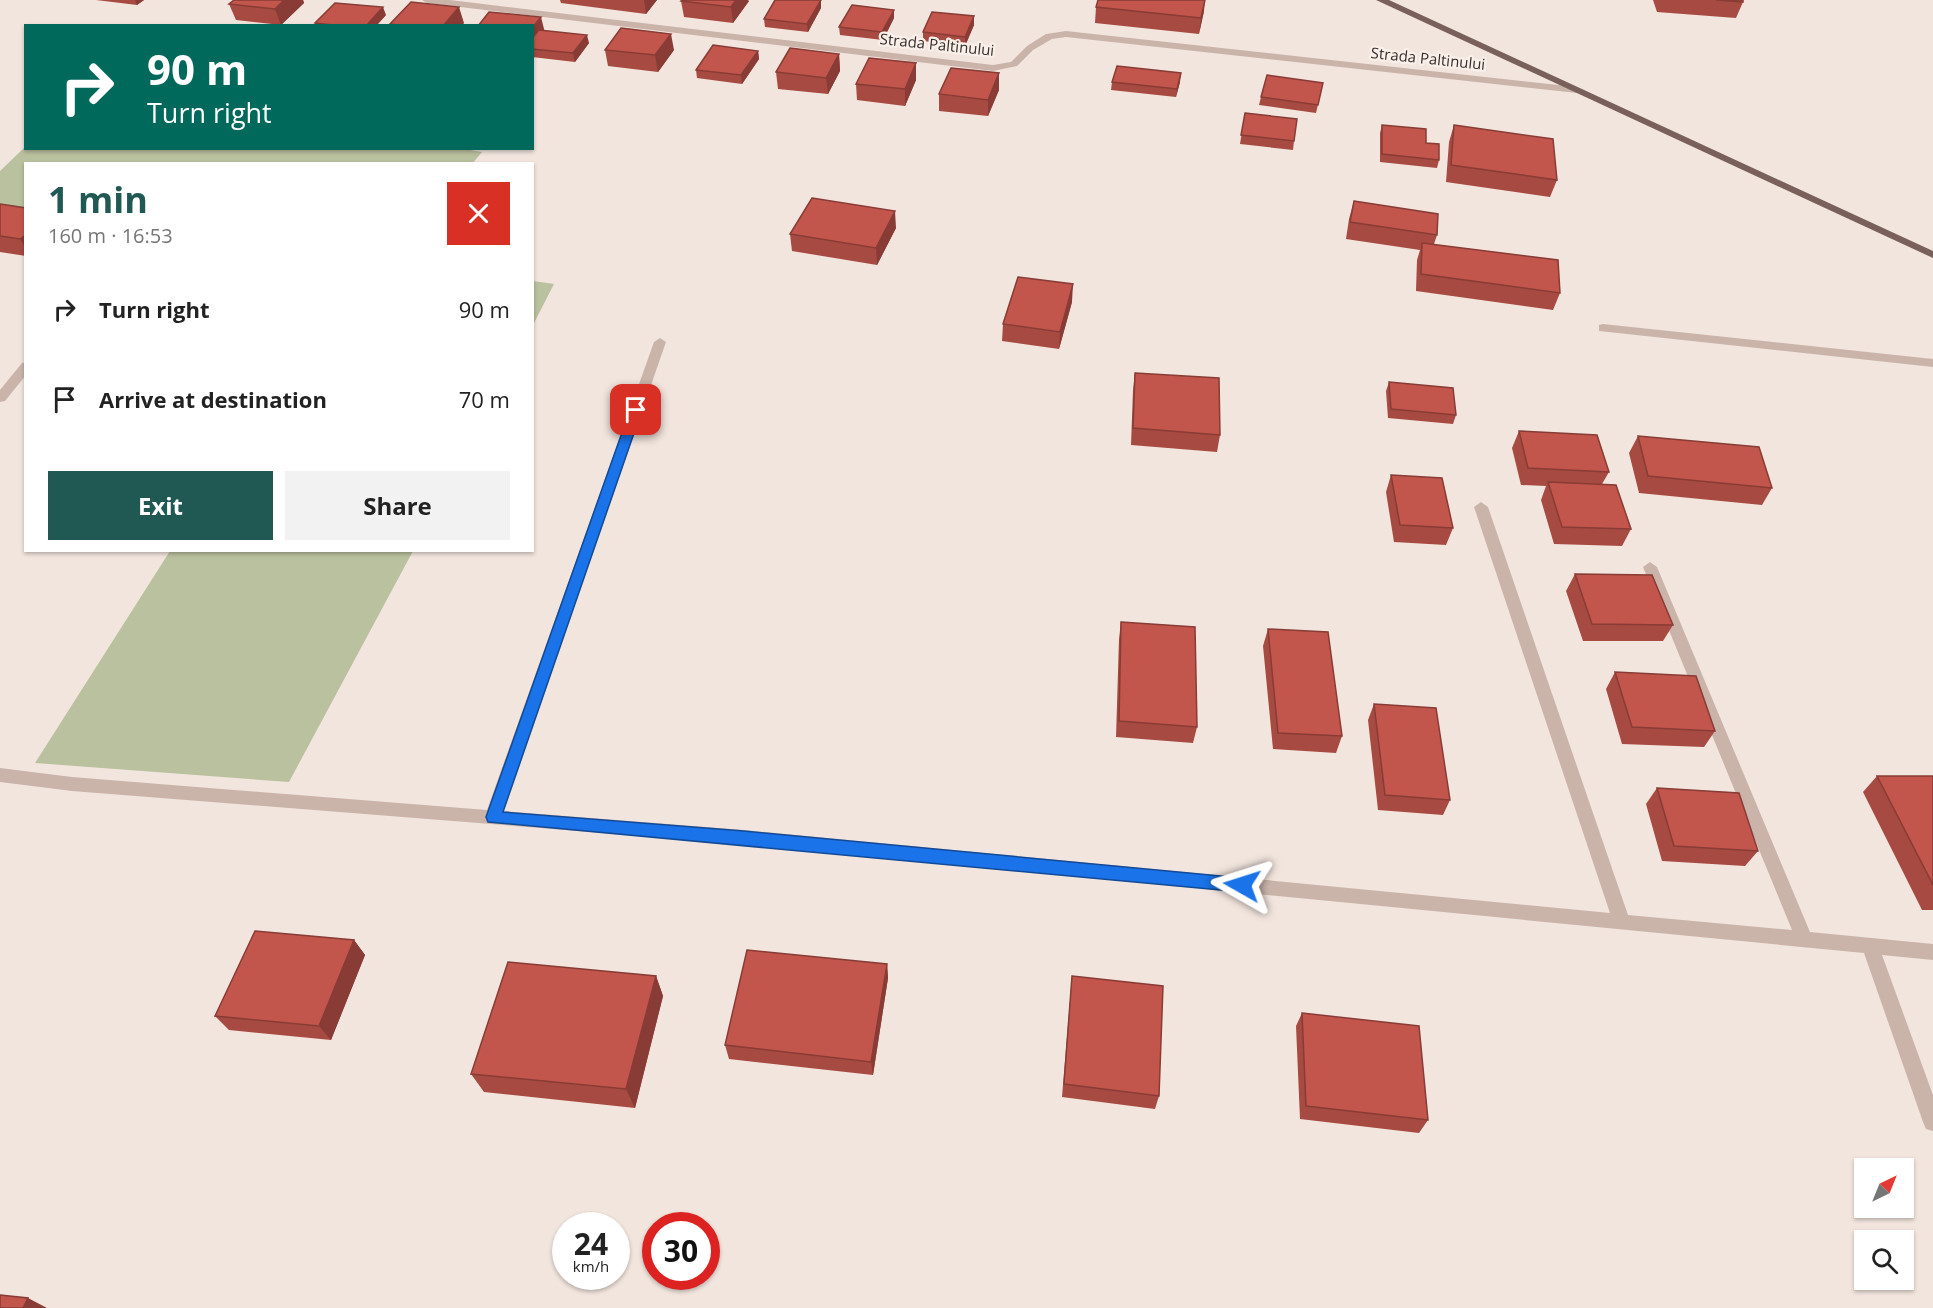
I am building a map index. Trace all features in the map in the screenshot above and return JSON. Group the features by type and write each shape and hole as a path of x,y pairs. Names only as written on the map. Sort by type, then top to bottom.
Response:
{"main road":[{"path":"1381,0 1933,255"}],"street":[{"name":"Strada Paltinului","path":"427,0 993,68 1014,64 1030,48 1049,36 1066,34 1577,90"},
{"path":"1603,328 1933,363"},
{"path":"493,817 660,342"},
{"path":"0,398 24,368"},
{"path":"1481,507 1622,922"},
{"path":"1650,567 1804,939"},
{"path":"0,775 72,784 744,837 1933,952"},
{"path":"1870,945 1933,1122"}],"green space":[{"path":"24,148 24,150 470,150 482,152 474,162 24,162 24,215 0,210 0,171"},
{"path":"534,281 554,284 534,323"},
{"path":"169,552 412,552 289,782 35,763"}],"building":[{"path":"234,0 284,0 275,9 229,4"},
{"path":"682,0 736,0 731,7"},
{"path":"775,0 821,0 807,24 764,19"},
{"path":"1098,0 1205,0 1201,18 1096,7"},
{"path":"1716,0 1743,0 1743,2"},
{"path":"411,2 459,7 445,24 390,24"},
{"path":"335,3 383,7 368,24 315,23"},
{"path":"852,5 894,10 882,32 839,27"},
{"path":"489,12 541,17 534,26 480,24"},
{"path":"932,12 974,16 965,37 923,32"},
{"path":"621,28 671,34 655,55 605,50"},
{"path":"539,30 587,35 573,53 534,49 534,36"},
{"path":"713,45 758,51 741,75 696,70"},
{"path":"790,48 839,54 826,78 776,72"},
{"path":"869,58 916,63 905,89 856,84"},
{"path":"1117,66 1181,73 1177,89 1112,82"},
{"path":"951,68 999,73 988,100 939,94"},
{"path":"1267,75 1323,83 1318,105 1261,97"},
{"path":"1245,113 1297,119 1294,141 1241,135"},
{"path":"1382,125 1426,129 1426,143 1439,144 1439,160 1382,154"},
{"path":"1454,125 1553,139 1557,180 1451,165"},
{"path":"812,198 895,211 876,248 790,234"},
{"path":"1354,201 1438,214 1437,235 1350,222"},
{"path":"0,204 24,208 24,236 20,239 0,236"},
{"path":"1422,243 1558,260 1560,293 1421,274"},
{"path":"1018,277 1073,284 1060,332 1003,324"},
{"path":"1135,373 1219,378 1220,435 1133,428"},
{"path":"1389,382 1453,388 1456,415 1391,409"},
{"path":"1519,431 1597,435 1609,472 1528,468"},
{"path":"1638,436 1759,447 1772,488 1648,476"},
{"path":"1391,475 1442,478 1453,528 1400,525"},
{"path":"1548,482 1616,485 1631,529 1562,527"},
{"path":"1575,574 1652,575 1673,625 1592,624"},
{"path":"1121,622 1195,627 1197,727 1119,721"},
{"path":"1268,629 1328,632 1342,736 1278,733"},
{"path":"1615,672 1696,676 1715,731 1632,727"},
{"path":"1374,704 1436,708 1450,800 1385,795"},
{"path":"1877,776 1933,776 1933,885"},
{"path":"1657,788 1739,793 1758,851 1674,846"},
{"path":"255,931 354,940 319,1026 215,1016"},
{"path":"747,950 887,964 871,1062 725,1045"},
{"path":"508,962 656,976 626,1089 471,1074"},
{"path":"1072,976 1163,986 1159,1096 1064,1084"},
{"path":"1302,1013 1419,1026 1428,1120 1306,1106"},
{"path":"0,1295 28,1298 23,1308 0,1308"}],"route":[{"path":"636,410 493,817 744,837 1242,885"}]}
